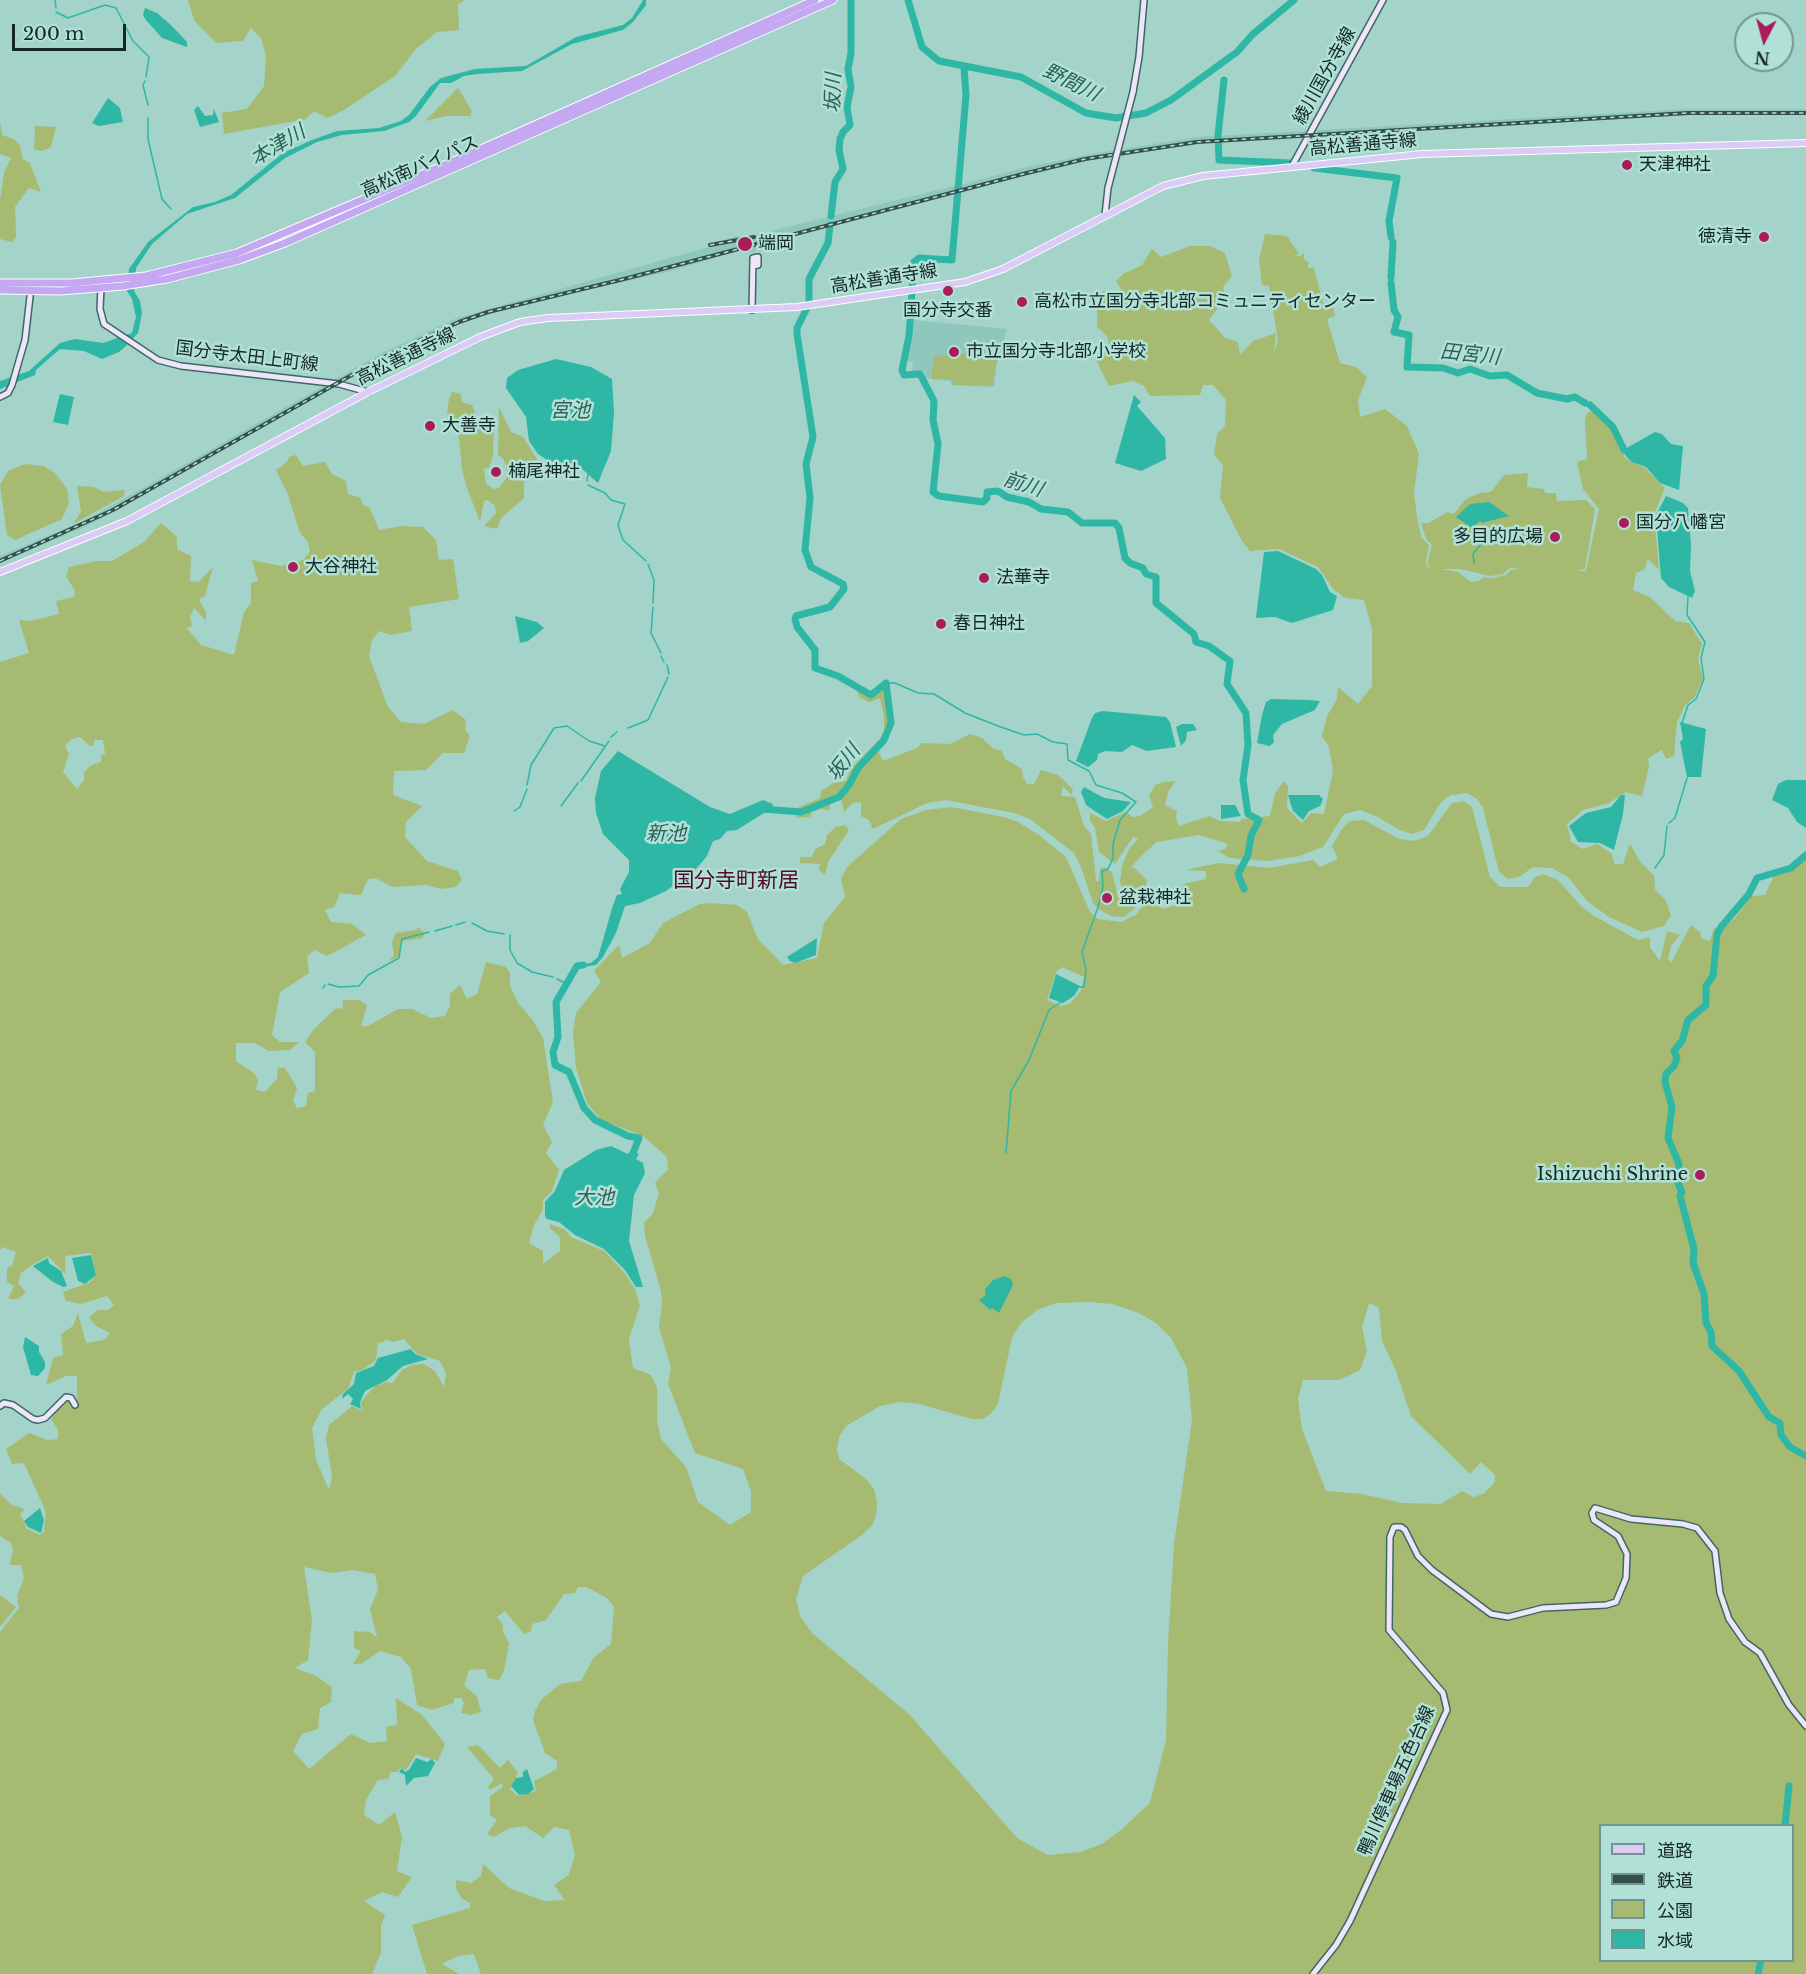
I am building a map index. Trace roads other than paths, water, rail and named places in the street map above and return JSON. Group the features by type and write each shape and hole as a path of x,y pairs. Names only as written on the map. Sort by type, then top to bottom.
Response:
{"highway":[{"name":"高松南バイパス","path":"144,280 273,240 815,0"},
{"name":"高松南バイパス","path":"0,290 123,283 217,267 285,243 834,0"},
{"name":"高松南バイパス","path":"0,283 31,287"}],"main road":[{"path":"1106,215 1108,188 1133,92 1144,0"},
{"name":"綾川国分寺線","path":"1292,166 1383,0"},
{"name":"高松善通寺線","path":"0,572 127,521 368,392 482,336 520,322 548,318 809,306 978,279 1003,269 1163,186 1191,177 1422,154 1806,143"},
{"path":"752,310 753,266"},
{"name":"国分寺太田上町線","path":"100,285 101,317 104,324 130,343 169,363 339,384 368,392"},
{"path":"0,397 8,393 12,385 27,333 31,287"},
{"path":"0,1406 4,1403 13,1406 38,1420 45,1418 66,1397 71,1398 75,1406"},
{"name":"鴨川停車場五色台線","path":"1313,1974 1345,1930 1447,1710 1445,1697 1389,1630 1390,1537 1394,1527 1401,1527 1405,1530 1418,1556 1432,1570 1491,1614 1508,1617 1543,1608 1606,1605 1616,1602 1626,1578 1627,1554 1618,1536 1594,1520 1592,1513 1594,1508 1631,1520 1683,1524 1696,1528 1715,1551 1720,1593 1729,1619 1745,1642 1765,1660 1789,1705 1806,1726"}],"water":[{"path":"643,0 646,0 646,5 633,22 623,30 572,44 522,71 477,74 464,76 451,83 440,83 409,122 384,131 342,135 317,142 285,158 235,198 187,214 152,244 136,268 134,291 140,301 142,313 138,333 126,346 119,352 102,359 84,351 60,349 36,370 35,375 0,389 0,381 29,371 60,343 75,339 103,343 132,333 136,317 132,299 127,291 129,269 148,242 193,207 215,202 231,195 283,153 312,140 337,131 379,128 401,121 409,115 430,87 441,78 475,69 526,66 576,37 623,25 632,18"},
{"path":"145,8 157,13 171,25 187,42 187,47 162,38 143,15"},
{"path":"108,98 120,108 123,122 99,126 92,123"},
{"path":"198,106 205,116 213,115 214,109 219,122 200,127 194,110"},
{"name":"宮池","path":"556,359 591,367 612,379 614,413 611,451 598,483 581,468 549,461 538,454 529,441 526,417 506,388 507,378 518,370"},
{"path":"60,394 74,397 68,425 53,422"},
{"path":"1134,395 1141,402 1137,406 1165,438 1166,459 1141,471 1115,463"},
{"path":"1655,432 1662,434 1671,444 1683,446 1679,490 1660,483 1646,467 1632,462 1625,455 1623,450"},
{"path":"1666,496 1683,503 1688,508 1691,545 1690,571 1695,591 1692,598 1669,587 1661,578 1656,515"},
{"path":"1489,502 1509,516 1482,523 1480,521 1472,528 1456,517 1470,504"},
{"path":"1278,551 1316,569 1322,575 1330,592 1337,596 1333,610 1292,623 1275,617 1256,618 1264,552"},
{"path":"515,616 537,622 544,628 528,641 520,643"},
{"path":"1271,699 1320,701 1315,710 1282,724 1273,735 1274,742 1270,746 1257,743 1266,702"},
{"path":"1103,711 1166,717 1170,722 1176,747 1147,751 1132,745 1122,752 1105,751 1098,754 1097,760 1088,767 1076,761 1092,718 1095,713"},
{"path":"1680,722 1706,729 1701,777 1687,777 1680,742 1683,739"},
{"path":"1182,724 1193,724 1197,730 1187,732 1186,740 1181,746 1176,727"},
{"name":"新池","path":"618,751 710,807 730,814 763,800 773,804 771,813 764,813 737,830 727,831 720,839 713,841 707,856 697,868 666,891 640,903 625,906 616,933 603,957 596,965 578,968 574,964 591,963 598,957 613,905 617,895 622,894 620,889 629,872 629,860 603,834 596,813 595,798 601,771"},
{"path":"1786,780 1806,780 1806,828 1797,822 1788,808 1772,800 1778,784"},
{"path":"1084,787 1104,798 1131,802 1123,811 1107,819 1086,805 1081,792"},
{"path":"1288,795 1319,795 1323,799 1320,806 1309,811 1303,820 1293,811"},
{"path":"1621,795 1625,795 1623,814 1614,850 1600,843 1578,842 1569,826 1586,813 1611,807"},
{"path":"1221,805 1235,805 1241,816 1221,819"},
{"path":"817,938 816,955 795,963 787,957"},
{"path":"1056,974 1080,986 1074,996 1063,1003 1049,998"},
{"name":"大池","path":"611,1146 628,1154 631,1150 639,1154 636,1159 643,1163 645,1173 634,1195 629,1241 643,1287 636,1287 625,1270 604,1249 575,1235 559,1222 547,1219 545,1216 545,1202 555,1191 564,1170 596,1150"},
{"path":"91,1255 96,1275 85,1284 78,1281 72,1258"},
{"path":"48,1258 49,1263 61,1271 67,1286 63,1287 53,1282 33,1266"},
{"path":"1004,1276 1011,1279 1013,1285 999,1313 992,1308 990,1310 979,1300 985,1296 985,1289 993,1280"},
{"path":"25,1337 39,1346 39,1352 45,1362 45,1368 38,1376 31,1375 23,1347"},
{"path":"411,1349 415,1354 428,1359 403,1366 387,1380 365,1391 360,1402 361,1409 350,1404 353,1399 348,1394 342,1399 343,1394 354,1384 356,1373 374,1366 378,1358"},
{"path":"40,1508 44,1520 41,1533 28,1527 24,1521"},
{"path":"416,1758 427,1762 432,1759 435,1763 428,1776 414,1778 406,1786 405,1775 399,1772 402,1768 405,1772 409,1770"},
{"path":"527,1769 534,1789 528,1794 519,1795 511,1786 516,1778 523,1777 523,1772"}],"waterway":[{"path":"55,0 56,8"},
{"name":"坂川","path":"831,216 835,182 843,169 839,150 840,139 850,125 847,107 851,87 848,69 851,53 851,0"},
{"name":"野間川","path":"908,0 922,47 939,61 1021,77 1086,113 1116,118 1146,113 1171,100 1237,52 1253,34 1294,0"},
{"path":"56,12 68,18 105,5 116,8 133,41 149,57 146,77"},
{"name":"前川","path":"964,67 966,95 952,260 919,258 914,262 909,336 902,370 904,375 920,374 934,401 933,420 938,444 933,492 939,496 983,502 987,498 987,492 998,491 1007,497 1029,502 1041,509 1068,512 1082,523 1115,523 1119,528 1125,558 1130,563 1143,568 1146,574 1156,577 1156,603 1194,634 1196,642 1209,646 1230,661 1227,684 1246,713 1248,745 1243,780 1248,814 1259,820 1251,836 1248,855 1238,874 1244,889"},
{"name":"田宮川","path":"1224,80 1218,135 1219,160 1290,163"},
{"path":"145,81 143,85 148,105"},
{"path":"148,118 148,139 162,199 171,209"},
{"name":"田宮川","path":"1314,168 1397,178 1389,221 1391,237"},
{"name":"坂川","path":"763,809 801,812 839,797 858,768 884,740 891,723 886,683 871,695 838,676 815,668 815,650 797,627 795,619 796,616 830,607 844,589 843,584 811,567 805,550 810,498 806,464 813,437 797,328 809,304 809,279 828,243 830,225"},
{"name":"田宮川","path":"1391,277 1393,242"},
{"name":"田宮川","path":"1391,283 1394,310 1398,317 1394,332 1409,335 1407,367 1443,368 1458,373 1470,369 1490,376 1507,375 1537,393 1567,399 1575,397 1585,403"},
{"name":"田宮川","path":"1590,405 1613,427 1624,450"},
{"path":"587,481 588,474"},
{"path":"588,485 605,493 611,500 625,504 618,525 623,540 646,561"},
{"path":"1474,564 1473,554 1481,544 1494,542"},
{"path":"648,564 654,580 653,603"},
{"path":"1682,723 1688,705 1696,699 1704,679 1701,658 1705,642 1687,615 1688,597"},
{"path":"653,607 651,633 661,653"},
{"path":"661,656 664,662"},
{"path":"667,665 669,674"},
{"path":"628,728 648,720 668,677"},
{"path":"886,683 895,683 918,693 934,694 965,713 1024,735 1037,734 1053,742 1067,744 1068,760 1089,771 1096,785 1122,793 1136,802 1120,820 1113,844 1113,858 1108,869 1102,871 1103,887 1082,952 1086,970 1084,987 1080,987"},
{"path":"527,785 531,765 554,728 567,726 589,741 605,746"},
{"path":"611,737 617,732"},
{"path":"581,781 609,741"},
{"path":"1669,823 1675,818 1687,778"},
{"path":"561,806 578,783"},
{"path":"514,811 520,807 527,789"},
{"path":"1655,868 1664,855 1667,826"},
{"path":"1806,855 1791,868 1757,878 1749,894 1721,927 1717,934 1713,976 1706,986 1706,1005 1688,1020 1682,1041 1674,1051 1677,1058 1674,1066 1666,1074 1665,1082 1672,1107 1668,1138 1679,1164 1678,1183 1682,1192 1680,1196 1694,1249 1693,1263 1704,1294 1706,1323 1711,1332 1712,1346 1739,1371 1769,1417 1780,1423 1781,1435 1790,1447 1806,1456"},
{"path":"456,925 465,922"},
{"path":"472,923 487,931 504,934"},
{"path":"435,931 452,926"},
{"path":"328,984 339,987 359,986 368,975 399,958 402,939 429,932"},
{"path":"510,935 510,950 517,963 532,972 553,977"},
{"name":"坂川","path":"583,965 577,966 556,1002 558,1037 553,1052 555,1065 569,1072 584,1108 595,1120 628,1136 639,1138 631,1158"},
{"path":"557,979 565,983"},
{"path":"1006,1153 1011,1091 1029,1060 1049,1010 1061,1002"},
{"path":"1785,1824 1789,1786"},
{"path":"1758,1974 1761,1962"}],"railway":[{"path":"0,561 113,510 380,359 459,322 488,312 628,278 1023,174 1085,159 1197,142 1688,113 1806,113"},
{"path":"710,245 754,237"}],"place":[{"name":"天津神社","path":"1627,165"},
{"name":"徳清寺","path":"1764,237"},
{"name":"端岡","path":"745,244"},
{"name":"国分寺交番","path":"948,291"},
{"name":"高松市立国分寺北部コミュニティセンター","path":"1022,302"},
{"name":"市立国分寺北部小学校","path":"954,352"},
{"name":"大善寺","path":"430,426"},
{"name":"楠尾神社","path":"496,472"},
{"name":"国分八幡宮","path":"1624,523"},
{"name":"多目的広場","path":"1555,537"},
{"name":"大谷神社","path":"293,567"},
{"name":"法華寺","path":"984,578"},
{"name":"春日神社","path":"941,624"},
{"name":"盆栽神社","path":"1107,898"},
{"name":"Ishizuchi Shrine","path":"1700,1175"}],"district":[{"name":"国分寺町新居","path":"736,881"}],"water label":[{"name":"本津川","path":"278,146"}]}
